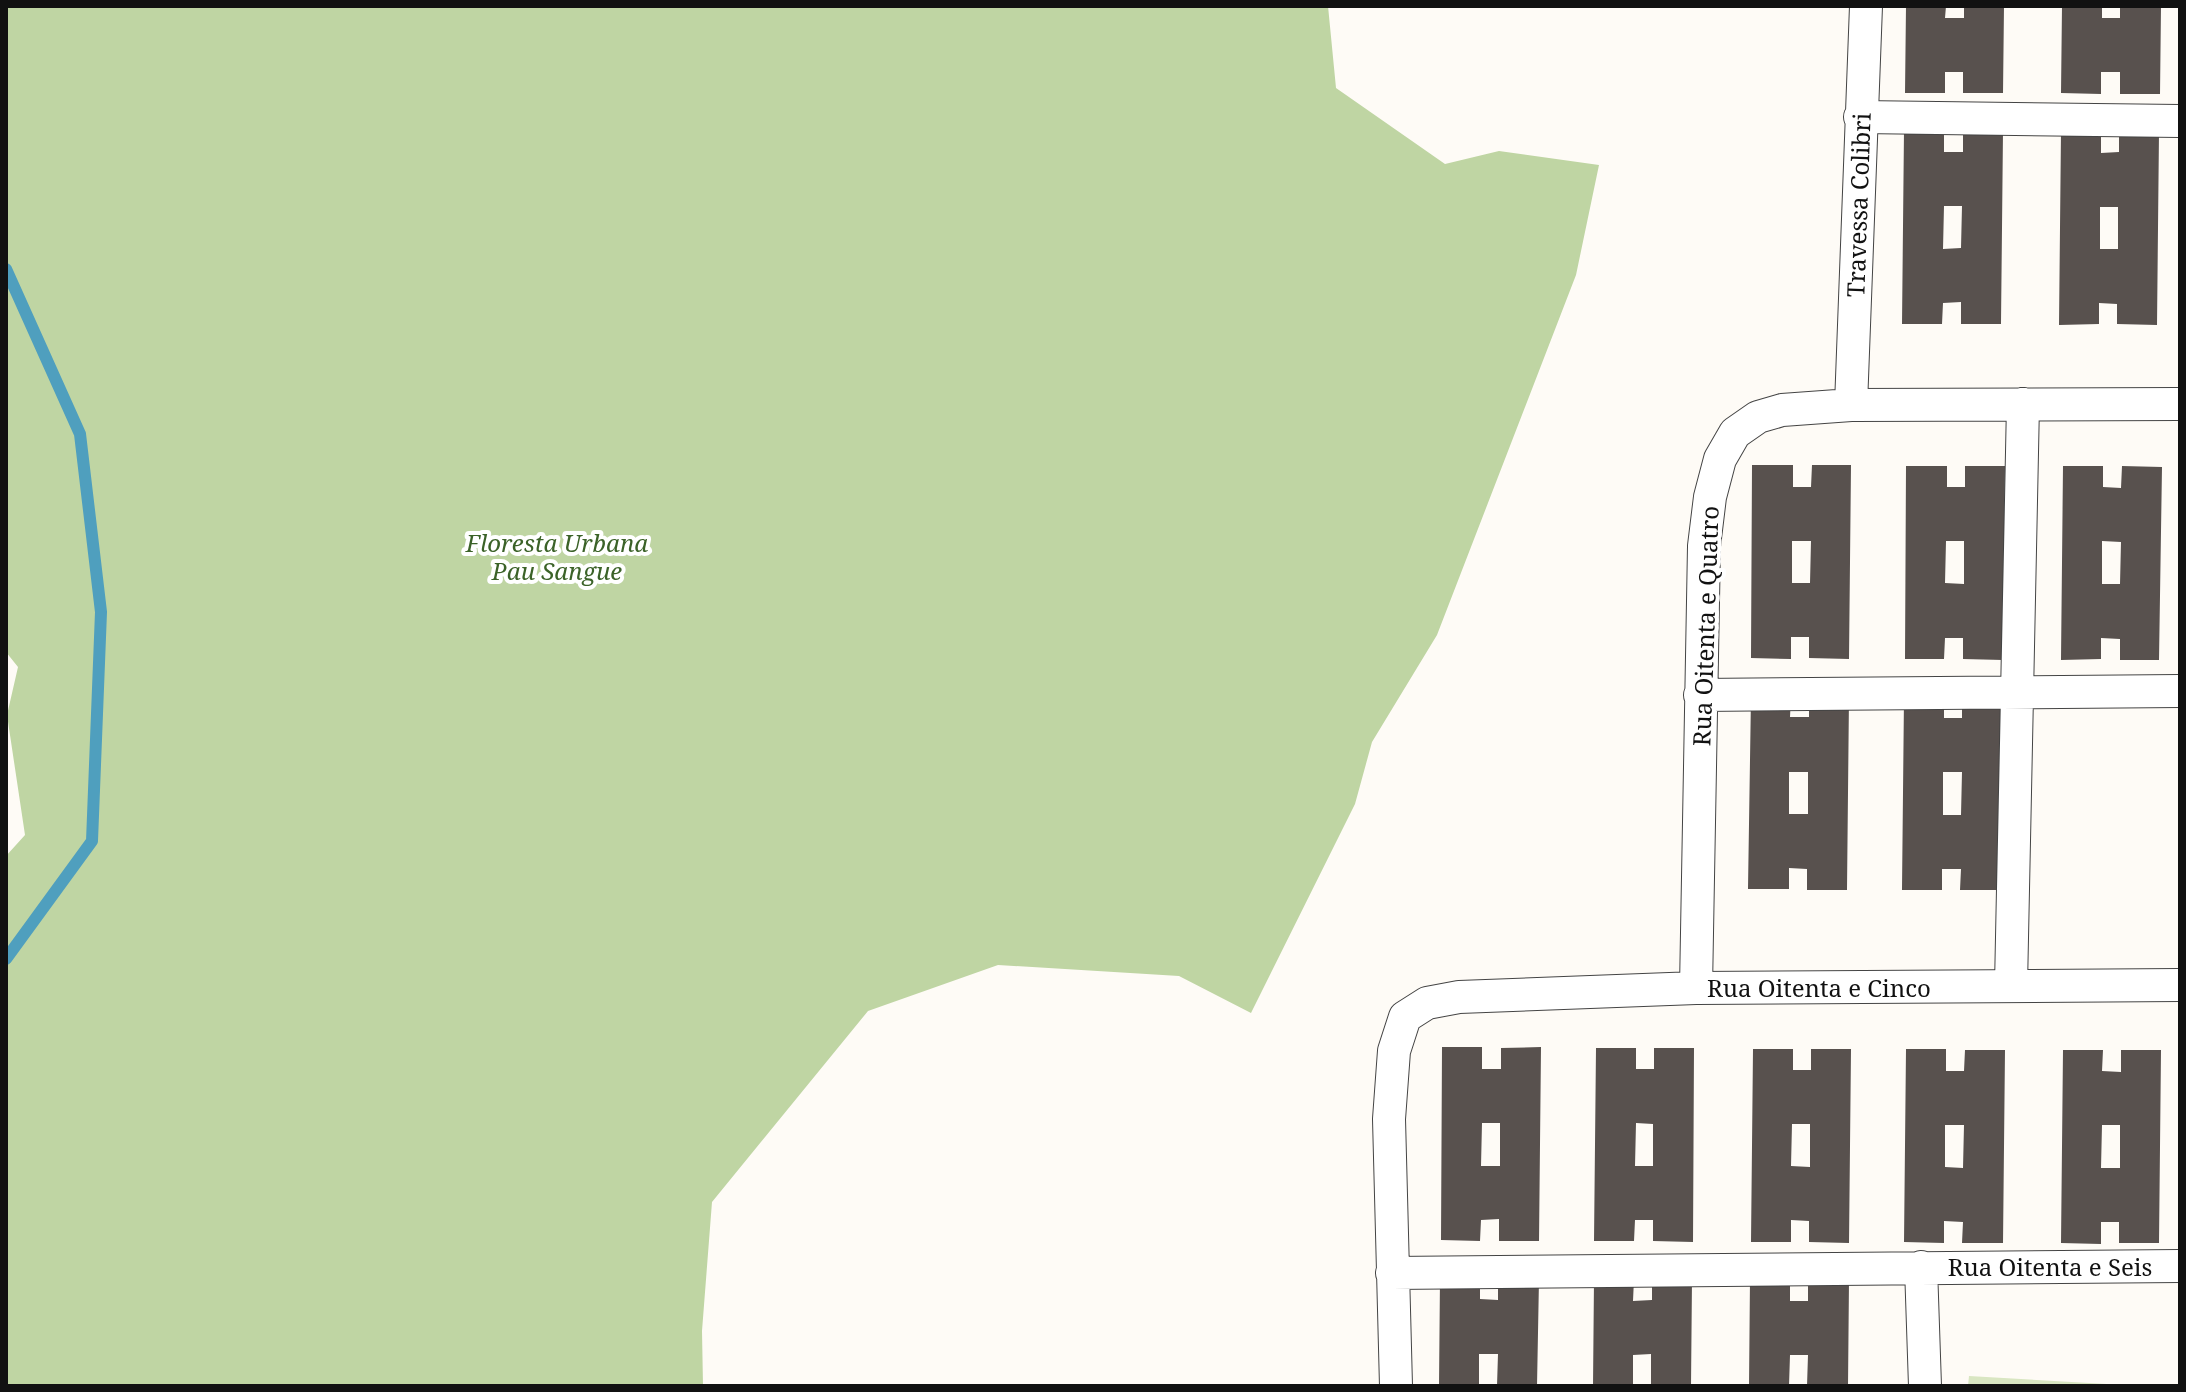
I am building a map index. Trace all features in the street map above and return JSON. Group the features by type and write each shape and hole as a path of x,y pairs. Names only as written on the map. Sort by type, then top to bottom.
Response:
{"street":[{"name":"Travessa Colibri","path":"1851,405 1866,6"},
{"path":"1860,117 2180,121"},
{"path":"2011,986 2023,404"},
{"name":"Rua Oitenta e Quatro","path":"1696,988 1704,546 1710,497 1720,459 1735,433 1758,417 1782,410 1851,405 2180,404"},
{"path":"1700,695 2180,691"},
{"name":"Rua Oitenta e Cinco","path":"1392,1273 1389,1119 1394,1051 1405,1017 1427,1003 1459,997 1696,988 2180,985"},
{"name":"Rua Oitenta e Seis","path":"1921,1267 2180,1266"},
{"path":"1396,1386 1392,1273 1921,1267 1925,1386"}],"green space":[{"name":"Floresta Urbana Pau Sangue","path":"6,6 1328,6 1336,88 1445,164 1499,151 1599,165 1576,275 1437,635 1372,742 1355,804 1251,1013 1179,976 998,965 868,1011 712,1202 702,1331 703,1386 6,1386 6,856 25,835 7,715 18,667 6,652"},
{"path":"1969,1376 2142,1386 1968,1386"}],"building":[{"path":"1906,6 1946,6 1945,18 1964,18 1964,6 2004,6 2003,93 1963,93 1963,72 1945,72 1945,93 1905,93"},
{"path":"2062,6 2102,6 2102,18 2120,18 2120,6 2161,6 2160,94 2120,94 2120,72 2101,72 2101,94 2061,93"},
{"path":"1904,130 1944,131 1944,152 1963,152 1963,131 2003,131 2001,324 1961,324 1961,302 1943,303 1942,324 1902,324","holes":["1944,206 1962,206 1961,248 1943,249"]},
{"path":"2061,131 2101,131 2101,153 2119,152 2119,131 2159,132 2157,325 2117,324 2117,304 2099,303 2099,324 2059,325","holes":["2100,207 2118,207 2118,249 2100,249"]},
{"path":"1752,465 1793,465 1793,487 1811,487 1812,465 1851,465 1849,659 1809,658 1809,637 1791,637 1791,659 1751,658","holes":["1792,541 1811,541 1810,583 1792,583"]},
{"path":"1906,466 1947,466 1947,487 1965,487 1965,466 2005,466 2003,660 1963,659 1963,638 1945,638 1944,659 1905,659","holes":["1946,541 1964,541 1964,584 1945,583"]},
{"path":"2063,466 2103,466 2103,487 2121,488 2122,466 2162,467 2159,660 2120,660 2120,639 2101,638 2101,659 2061,660","holes":["2102,541 2121,542 2120,584 2102,584"]},
{"path":"1751,696 1791,696 1790,717 1809,717 1809,696 1849,696 1847,890 1807,890 1807,869 1789,868 1789,889 1748,889","holes":["1789,772 1808,772 1808,814 1789,814"]},
{"path":"1904,696 1944,697 1944,718 1962,718 1962,697 2003,697 2001,890 1960,890 1961,869 1942,869 1942,890 1902,890","holes":["1943,772 1962,772 1961,815 1943,815"]},
{"path":"1442,1047 1482,1047 1482,1069 1501,1069 1501,1048 1541,1047 1539,1241 1499,1241 1499,1219 1481,1220 1480,1241 1441,1240","holes":["1482,1123 1500,1123 1500,1166 1481,1166"]},
{"path":"1596,1048 1636,1048 1636,1069 1654,1069 1654,1048 1694,1048 1693,1242 1653,1241 1653,1220 1635,1220 1634,1241 1594,1241","holes":["1636,1123 1653,1124 1653,1166 1635,1166"]},
{"path":"1753,1049 1793,1049 1793,1070 1811,1070 1811,1049 1851,1049 1849,1243 1809,1242 1809,1221 1791,1220 1791,1242 1751,1242","holes":["1792,1124 1810,1124 1810,1167 1791,1166"]},
{"path":"1906,1049 1946,1049 1946,1071 1964,1071 1965,1050 2005,1050 2003,1243 1962,1243 1963,1222 1944,1221 1944,1243 1904,1242","holes":["1945,1125 1964,1125 1963,1168 1945,1167"]},
{"path":"2063,1050 2103,1050 2102,1071 2121,1072 2121,1050 2161,1050 2159,1243 2119,1243 2119,1222 2101,1222 2101,1244 2061,1243","holes":["2102,1125 2120,1125 2120,1168 2101,1168"]},
{"path":"1440,1278 1480,1278 1480,1299 1498,1300 1498,1279 1539,1279 1537,1386 1497,1386 1498,1354 1479,1354 1479,1386 1439,1386"},
{"path":"1594,1279 1634,1279 1633,1301 1652,1300 1652,1279 1692,1279 1691,1386 1651,1386 1651,1354 1633,1355 1633,1386 1593,1386"},
{"path":"1750,1279 1790,1280 1790,1301 1808,1301 1808,1280 1849,1280 1848,1386 1807,1386 1808,1355 1790,1355 1789,1386 1749,1386"}],"waterway":[{"path":"6,269 80,434 101,612 92,841 6,959"}]}
